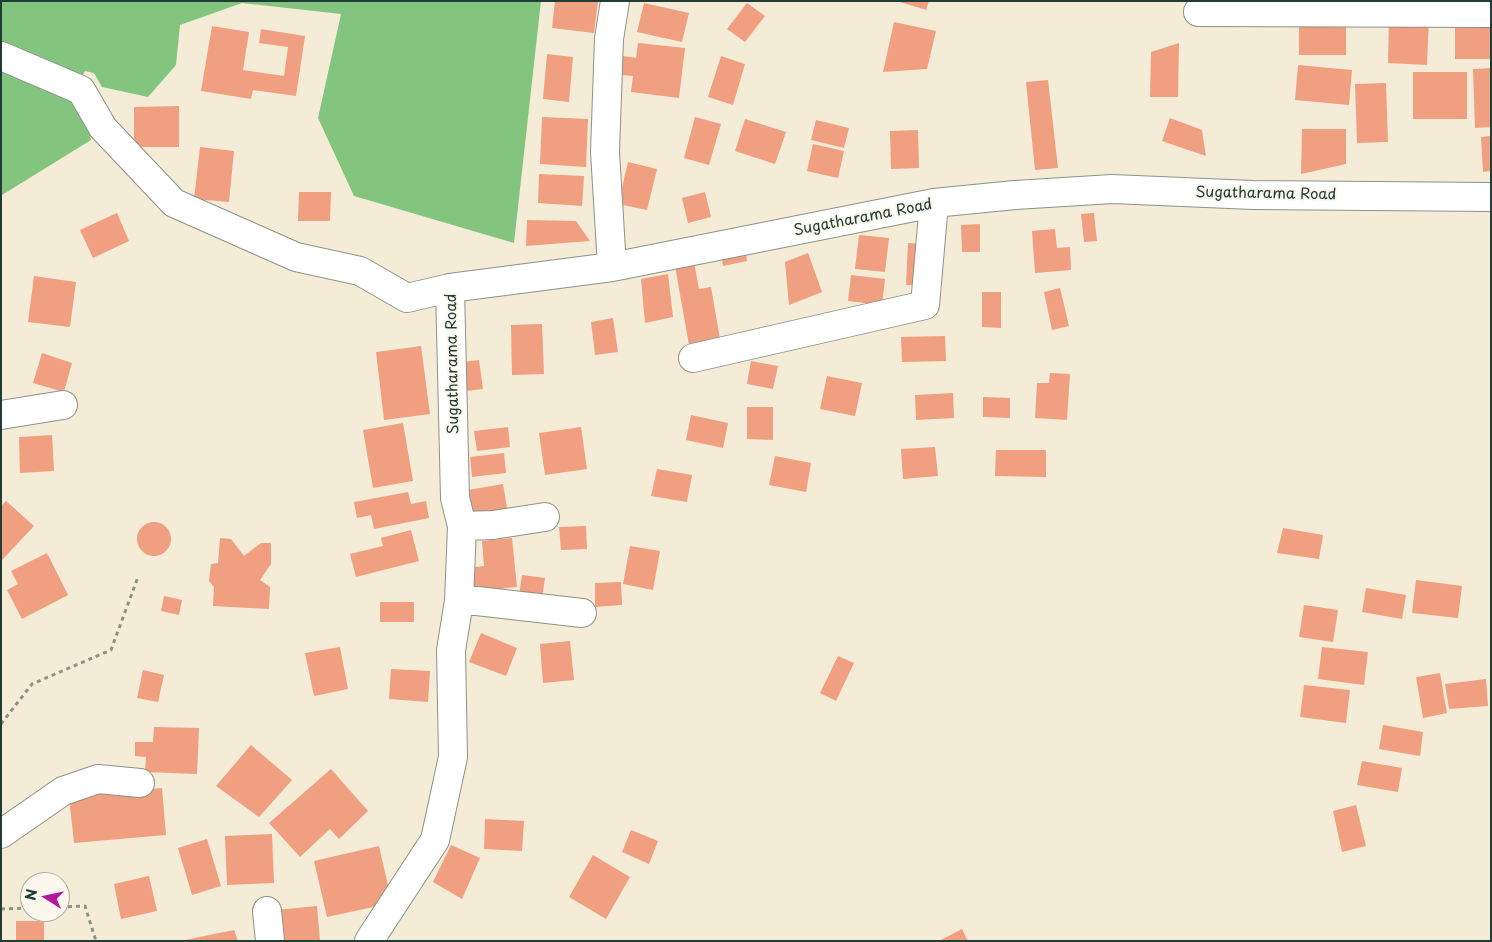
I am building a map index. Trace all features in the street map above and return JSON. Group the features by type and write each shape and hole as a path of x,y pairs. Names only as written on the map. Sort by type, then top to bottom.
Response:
{"street":[{"path":"612,267 605,152 609,39 614,1"},
{"path":"1198,12 1491,13"},
{"path":"1,56 81,90 103,128 174,203 296,257 360,271 407,298 450,288"},
{"name":"Sugatharama Road","path":"368,941 435,840 453,757 451,650 459,601 462,526 455,498 450,288 612,267 934,203 1015,195 1112,189 1253,195 1491,197"},
{"path":"693,358 925,305 934,203"},
{"path":"1,415 63,405"},
{"path":"462,526 494,525 545,517"},
{"path":"459,601 477,601 582,613"},
{"path":"1,834 63,791 98,779 140,783"},
{"path":"267,911 270,941"}],"path":[{"path":"1,724 32,684 111,650 138,577"},
{"path":"70,907 84,906 96,941"},
{"path":"1,909 20,908"}],"green space":[{"path":"1,1 541,1 514,243 354,196 318,118 341,14 242,3 180,25 176,65 148,97 102,87 94,73 85,71 79,81 91,140 1,195"}],"building":[{"path":"555,1 598,1 594,33 552,28"},
{"path":"897,1 929,1 926,10"},
{"path":"644,3 689,13 682,42 637,32"},
{"path":"747,3 765,16 745,42 727,29"},
{"path":"1455,12 1491,12 1491,59 1455,59"},
{"path":"1346,17 1346,55 1299,55 1299,18"},
{"path":"1389,17 1429,18 1427,65 1388,63"},
{"path":"894,22 936,31 927,69 883,72"},
{"path":"212,26 249,32 243,70 284,76 288,47 259,43 261,29 305,36 296,96 253,90 251,99 201,91"},
{"path":"638,43 685,48 679,98 631,92 633,76 621,75 623,56 636,58"},
{"path":"1179,43 1178,97 1150,97 1151,52"},
{"path":"547,54 573,57 569,102 543,99"},
{"path":"721,56 745,64 733,105 708,97"},
{"path":"1298,65 1352,70 1349,105 1295,100"},
{"path":"1491,68 1491,127 1475,128 1473,69"},
{"path":"1413,72 1467,72 1467,119 1413,119"},
{"path":"1048,80 1058,168 1035,170 1026,82"},
{"path":"1386,83 1388,142 1357,143 1355,84"},
{"path":"179,106 179,147 134,147 134,107"},
{"path":"542,117 588,119 586,167 540,164"},
{"path":"695,117 721,124 709,165 684,158"},
{"path":"1170,118 1202,130 1206,156 1162,141"},
{"path":"745,119 786,132 775,164 735,151"},
{"path":"816,120 849,128 844,148 811,140"},
{"path":"1302,129 1346,129 1346,164 1301,174"},
{"path":"918,130 919,168 891,169 890,131"},
{"path":"1491,136 1491,171 1483,172 1481,137"},
{"path":"813,144 844,151 838,178 807,171"},
{"path":"200,147 234,151 229,202 194,199"},
{"path":"628,162 657,169 647,210 618,204"},
{"path":"539,174 584,176 582,206 538,203"},
{"path":"299,192 331,192 330,221 298,221"},
{"path":"705,192 711,217 688,223 682,198"},
{"path":"117,213 129,241 93,258 80,230"},
{"path":"1094,213 1097,241 1084,242 1081,214"},
{"path":"527,220 576,221 590,241 526,246"},
{"path":"980,224 980,252 962,252 961,225"},
{"path":"1055,229 1057,248 1070,247 1071,270 1035,273 1032,231"},
{"path":"859,235 889,238 885,272 855,269"},
{"path":"908,243 932,244 931,286 906,285"},
{"path":"745,245 747,261 723,266 720,249"},
{"path":"808,253 822,292 789,305 785,262"},
{"path":"694,262 699,289 711,287 720,339 689,345 675,266"},
{"path":"668,274 673,317 645,323 641,279"},
{"path":"851,275 885,279 882,305 848,301"},
{"path":"34,276 76,282 70,327 28,322"},
{"path":"1060,288 1069,326 1052,330 1044,292"},
{"path":"982,292 1001,292 1001,328 982,327"},
{"path":"613,318 618,352 595,355 591,322"},
{"path":"542,324 544,374 512,375 511,325"},
{"path":"945,336 946,361 902,362 901,337"},
{"path":"421,346 430,414 384,420 376,352"},
{"path":"42,353 72,363 64,392 33,383"},
{"path":"479,360 483,389 466,391 462,362"},
{"path":"751,361 778,366 773,389 747,384"},
{"path":"1050,373 1070,374 1067,420 1035,418 1037,383 1049,383"},
{"path":"827,376 862,383 855,416 820,409"},
{"path":"953,393 954,418 916,420 915,395"},
{"path":"983,397 1010,398 1010,418 983,417"},
{"path":"747,407 773,407 773,440 747,439"},
{"path":"691,415 728,423 723,448 686,440"},
{"path":"403,423 413,481 373,488 363,430"},
{"path":"508,427 510,447 477,451 474,431"},
{"path":"581,427 587,469 545,475 539,433"},
{"path":"52,435 54,471 20,473 19,437"},
{"path":"935,447 938,476 903,479 901,449"},
{"path":"996,450 1046,450 1046,477 995,476"},
{"path":"504,453 506,473 472,477 470,457"},
{"path":"775,456 811,463 806,492 769,485"},
{"path":"657,469 692,475 687,502 651,496"},
{"path":"503,484 508,514 473,520 468,490"},
{"path":"408,492 411,504 426,501 429,518 374,529 371,515 357,518 354,502"},
{"path":"6,501 34,526 1,561 1,506"},
{"path":"154,522 161,523 166,527 170,532 170,546 166,551 161,555 154,556 147,555 142,551 138,546 137,539 138,532 142,527 147,523"},
{"path":"586,526 587,549 561,550 559,527"},
{"path":"1283,528 1323,535 1319,559 1277,553"},
{"path":"411,530 419,561 356,577 350,554 383,546 381,538"},
{"path":"220,538 231,539 244,556 261,543 271,543 271,564 260,580 270,587 269,609 213,606 214,587 209,581 211,564 218,563"},
{"path":"512,538 517,587 471,592 468,568 484,566 482,541"},
{"path":"630,546 660,551 653,590 623,584"},
{"path":"47,553 68,595 22,619 7,590 18,584 11,571"},
{"path":"522,575 545,578 541,605 518,602"},
{"path":"1416,580 1462,586 1458,618 1412,613"},
{"path":"621,582 622,605 595,607 595,583"},
{"path":"1366,588 1406,595 1402,619 1362,612"},
{"path":"164,596 182,600 179,615 161,611"},
{"path":"380,602 414,602 414,622 380,622"},
{"path":"1304,605 1338,610 1333,642 1299,637"},
{"path":"481,633 517,648 506,676 469,662"},
{"path":"570,641 574,680 543,683 540,644"},
{"path":"340,647 348,689 314,696 305,653"},
{"path":"1322,647 1368,652 1364,685 1318,679"},
{"path":"838,656 854,663 836,701 820,693"},
{"path":"391,669 430,671 428,702 389,699"},
{"path":"143,670 164,675 158,702 137,698"},
{"path":"1440,673 1447,713 1423,718 1416,677"},
{"path":"1486,679 1488,706 1449,709 1445,684"},
{"path":"1304,685 1350,690 1346,723 1300,717"},
{"path":"1383,725 1423,732 1420,756 1379,749"},
{"path":"154,727 199,728 197,774 145,772 146,757 135,756 135,742 153,742"},
{"path":"251,745 292,780 259,817 216,786"},
{"path":"1362,761 1402,768 1398,792 1357,785"},
{"path":"331,769 368,811 339,839 330,829 300,857 269,823"},
{"path":"162,788 166,835 74,843 69,797"},
{"path":"1356,805 1366,846 1342,852 1333,811"},
{"path":"485,819 524,821 522,851 484,849"},
{"path":"631,830 658,841 649,864 622,852"},
{"path":"272,834 274,883 227,885 225,836"},
{"path":"207,839 221,886 192,895 178,848"},
{"path":"451,845 480,858 462,899 433,882"},
{"path":"379,846 392,903 327,917 314,861"},
{"path":"593,855 630,877 606,919 569,897"},
{"path":"149,876 157,911 121,919 114,884"},
{"path":"317,906 320,941 278,941 276,910"},
{"path":"16,921 44,922 44,941 16,941"},
{"path":"962,929 968,941 939,941"},
{"path":"234,930 238,941 185,941 185,940"}]}
